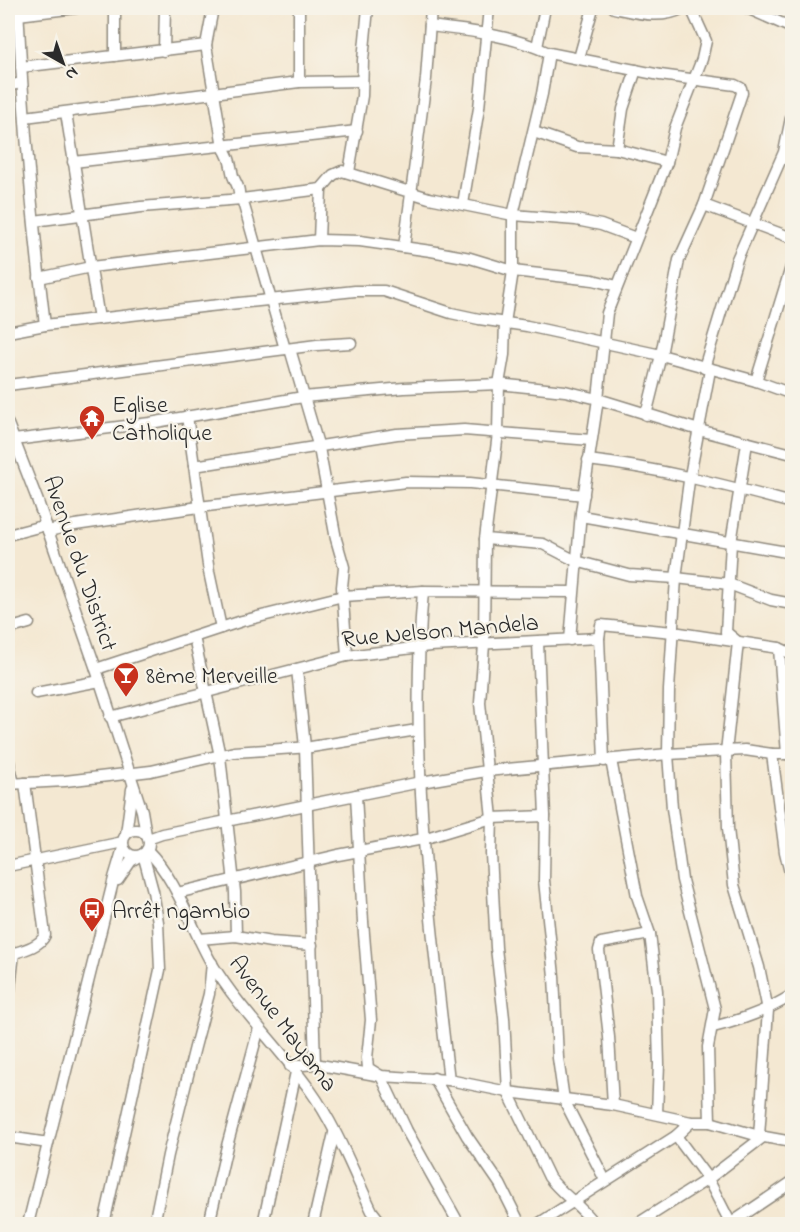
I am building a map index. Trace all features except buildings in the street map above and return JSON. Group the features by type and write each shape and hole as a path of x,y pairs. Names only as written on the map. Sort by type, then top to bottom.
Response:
{"street":[{"path":"45,325 21,83 18,11 76,8"},
{"path":"115,8 115,56"},
{"path":"164,51 165,8"},
{"path":"213,8 206,45 223,147 231,161 234,177 240,189 239,195 319,448 344,567 343,596 347,656"},
{"path":"298,8 299,82"},
{"path":"349,172 357,131 368,8"},
{"path":"404,248 426,79 431,8"},
{"path":"463,204 479,108 489,8"},
{"path":"537,47 545,8"},
{"path":"579,58 593,8"},
{"path":"614,8 641,14 668,15 683,8"},
{"path":"570,640 581,516 598,399 607,313 667,162 675,128 702,59 706,41 691,8"},
{"path":"747,8 792,28"},
{"path":"430,26 486,33 537,47 549,53 660,75 735,85 741,88 742,93 704,205 679,260 661,355 646,415"},
{"path":"8,36 19,36"},
{"path":"21,67 206,45"},
{"path":"549,53 534,132 513,215 513,271 505,323 504,355 499,384 498,433 485,539 484,644 480,703 492,818 491,854 496,948 504,1018 508,1092 549,1177 557,1188 574,1202 594,1224"},
{"path":"617,149 623,109 636,70"},
{"path":"25,117 299,82 362,81"},
{"path":"8,86 21,83"},
{"path":"66,113 99,319"},
{"path":"710,1122 708,1047 715,1009 682,880 672,808 668,754 676,578 707,369 737,260 783,152 792,113"},
{"path":"73,162 357,131"},
{"path":"534,132 577,147 617,149 667,162"},
{"path":"319,240 321,189 338,172 349,172 412,193 513,215 601,225 636,238"},
{"path":"34,221 141,207 242,199 321,189"},
{"path":"704,205 792,238"},
{"path":"39,278 91,267 319,240 360,241 470,258 513,271 593,279 617,286"},
{"path":"756,381 792,264"},
{"path":"8,332 45,325 271,299 355,291 384,291 451,313 661,355 756,381 792,394"},
{"path":"8,385 351,343"},
{"path":"14,440 187,417 303,397 404,388 499,384 565,391 792,454"},
{"path":"187,417 209,572 220,628"},
{"name":"Avenue du District","path":"8,424 96,669 132,786 142,811 145,847 158,922 160,970 104,1224"},
{"path":"194,466 397,434 464,430 591,440"},
{"path":"738,642 726,632 732,543 747,443"},
{"path":"588,459 690,476 792,503"},
{"path":"8,535 199,507 406,482 492,485 584,495"},
{"path":"581,516 792,553"},
{"path":"485,539 543,544 576,561 629,575 729,584 771,600 792,604"},
{"path":"423,591 418,648 417,730 423,839 449,1080"},
{"path":"96,669 220,628 343,596 423,591 573,592"},
{"path":"8,629 29,623"},
{"path":"657,1113 659,1064 657,991 650,934 636,896 607,760 600,627 602,625 673,632 779,648 792,654"},
{"path":"194,636 220,756 235,892 236,936"},
{"name":"Rue Nelson Mandela","path":"110,717 347,656 418,648 600,638"},
{"path":"538,642 545,816 544,880 554,976 558,1058 564,1100 605,1180"},
{"path":"637,1224 708,1179 761,1136 768,1010 759,967 734,885 728,828 726,752 738,642"},
{"path":"124,841 132,856 162,834 486,771 668,754 745,750 790,754 779,648"},
{"path":"297,669 305,747 315,1064"},
{"path":"36,693 99,681"},
{"path":"8,758 11,784 65,781 151,771 234,752 305,747 417,730"},
{"path":"772,754 785,852 792,881"},
{"path":"8,1005 11,954 38,944 43,941 45,935 25,783"},
{"name":"Avenue du District","path":"111,894 124,841 132,786"},
{"path":"356,795 370,1020 368,1068 381,1076 407,1131 459,1224"},
{"path":"177,893 359,851 423,839 492,818 545,816"},
{"path":"8,866 124,841 131,831 138,830 145,847"},
{"path":"28,1224 111,894 126,867 145,847"},
{"name":"Avenue Mayama","path":"145,847 154,856 177,893 199,939 228,988 318,1101 372,1211 382,1224"},
{"path":"613,1105 609,1037 598,950 601,943 650,934"},
{"path":"199,939 236,936 271,942 312,945"},
{"path":"154,1224 168,1155 209,994 212,963"},
{"path":"713,1027 740,1021 768,1010 792,995"},
{"path":"209,1224 226,1146 259,1028"},
{"path":"263,1224 293,1069 315,1064 381,1076 434,1078 508,1092 613,1105 691,1122 710,1122 792,1142"},
{"path":"434,1078 467,1136 500,1184 520,1224"},
{"path":"538,1224 676,1136 691,1122"},
{"path":"314,1224 334,1133"},
{"path":"676,1136 708,1179 719,1197 730,1224 792,1182"},
{"path":"8,1137 48,1143"},
{"path":"368,1224 372,1211"}],"place":[{"name":"Eglise Catholique","path":"92,441"},
{"name":"8ème Merveille","path":"126,698"},
{"name":"Arrêt ngambio","path":"92,933"}]}
